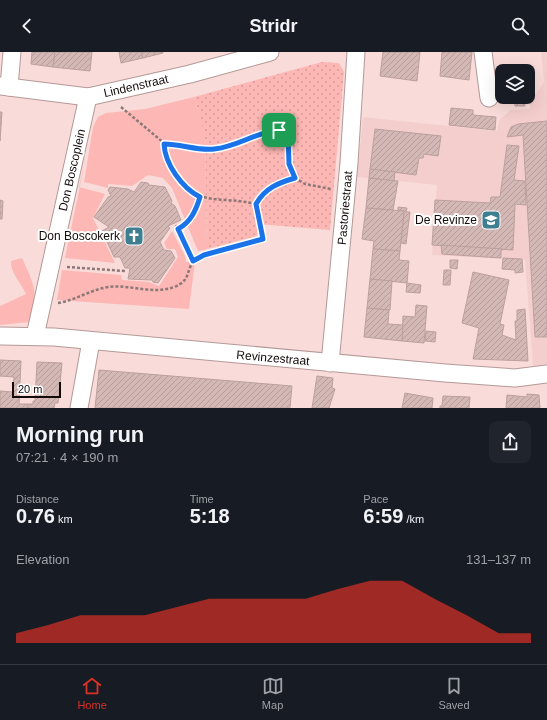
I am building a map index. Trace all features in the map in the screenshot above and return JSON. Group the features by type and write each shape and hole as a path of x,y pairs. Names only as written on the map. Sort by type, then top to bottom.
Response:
{"street":[{"path":"5,86 12,52"},
{"name":"Lindenstraat","path":"5,86 93,96 190,74 270,52"},
{"name":"Pastoriestraat","path":"330,363 347,191 356,52"},
{"path":"483,52 489,98"},
{"name":"Don Boscoplein","path":"35,336 50,266 93,96"},
{"name":"Revinzestraat","path":"0,336 35,336 515,378 547,374"},
{"path":"79,408 91,341"}],"path":[{"path":"93,96 122,108 164,144 212,149 226,147 270,131 285,132 290,139 289,164 295,178 305,184 347,191"},
{"path":"164,144 171,164 184,186 200,197 239,200 256,204"},
{"path":"42,302 58,303 71,301 108,287 153,291 166,290 177,286 186,279 193,261 204,255 263,239 256,204 266,191 276,183 295,178"},
{"path":"178,229 187,223 196,210 200,197"},
{"path":"176,225 193,261"},
{"path":"50,266 125,271"}],"shaded area":[{"name":"De Revinze","path":"541,52 547,52 547,364 533,366 525,260 432,255 437,185 357,177 363,117 497,131 499,120 511,110 530,109 530,104 535,104 535,96 544,82"},
{"path":"322,62 339,63 344,72 330,230 258,224 257,236 207,249 205,135 194,97"},
{"path":"194,97 205,134 207,249 198,251 172,188 163,178 148,175 132,186 108,184 108,188 84,182 93,127 98,117 106,113 145,109"},
{"path":"87,152 80,187 79,187"},
{"path":"80,187 105,194 93,218 115,263 65,258"},
{"path":"172,231 185,256 186,262 195,261 189,309 57,300 62,270 121,275 122,280 149,282 159,286 178,257 175,249 167,249 164,243"},
{"path":"22,258 30,275 35,296 30,322 0,325 0,306 26,294 11,265 11,261"}],"building":[{"path":"32,52 55,52 53,67 31,64"},
{"path":"55,52 92,52 90,71 53,67"},
{"path":"119,52 141,52 143,58 121,63"},
{"path":"141,52 163,52 163,53 143,58"},
{"path":"383,52 420,52 417,81 380,76"},
{"path":"442,52 472,52 469,80 440,76"},
{"path":"515,104 525,104 525,106 515,106"},
{"path":"451,108 473,110 473,115 496,117 495,130 449,125"},
{"path":"0,112 2,112 0,141"},
{"path":"547,121 547,337 535,337 523,135 507,137 511,127 518,124"},
{"path":"375,129 441,136 438,156 424,154 423,158 419,158 416,175 370,169"},
{"path":"507,145 519,146 514,180 525,181 526,205 515,204 513,250 432,245 435,200 490,203 491,197 500,197"},
{"path":"370,169 395,172 394,181 369,178"},
{"path":"369,178 398,181 393,210 366,208"},
{"name":"Don Boscokerk","path":"141,182 148,183 149,185 165,187 172,201 171,203 175,206 181,220 168,226 170,228 160,242 164,250 171,251 175,258 158,283 153,282 152,280 128,279 130,268 125,268 120,257 114,257 102,231 109,227 94,217 108,197 111,196 108,190 110,187 128,189 134,192"},
{"path":"0,200 3,201 2,219 0,219"},
{"path":"398,207 407,208 406,212 410,212 406,244 401,243 404,211 398,210"},
{"path":"366,208 404,211 400,251 373,249 374,241 362,239"},
{"path":"441,245 503,250 501,250 501,258 442,254"},
{"path":"373,249 400,251 399,260 409,261 407,283 370,279"},
{"path":"503,258 522,259 523,272 515,273 515,270 502,269"},
{"path":"450,260 458,260 457,269 450,268"},
{"path":"444,270 451,270 450,285 443,285"},
{"path":"473,272 509,280 500,324 504,325 502,335 516,340 515,321 517,321 517,310 525,309 528,361 473,359 479,328 462,323"},
{"path":"370,279 392,281 390,310 367,308"},
{"path":"407,283 421,285 420,293 406,292"},
{"path":"416,305 427,306 424,343 402,341 403,316 415,317"},
{"path":"367,308 389,310 388,324 403,325 402,341 364,337"},
{"path":"426,331 436,332 435,342 425,341"},
{"path":"0,360 21,361 19,404 28,404 27,408 0,408 0,391 13,392 14,377 0,376"},
{"path":"37,362 62,363 58,403 55,403 54,408 27,408 28,404 33,404 33,401 35,401"},
{"path":"99,370 292,386 290,408 95,408"},
{"path":"317,376 333,378 332,388 335,389 329,408 312,408"},
{"path":"405,393 433,398 432,408 402,408"},
{"path":"527,394 539,395 540,408 506,408 507,395 527,397"},
{"path":"443,396 470,397 469,408 440,408 440,406 442,406"}],"place":[{"name":"De Revinze","path":"491,220"},
{"name":"Don Boscokerk","path":"134,236"}],"route":[{"path":"279,130 288,134 290,139 288,157 289,164 295,178 276,183 259,198 256,204 263,239 204,255 193,261 178,229 187,223 196,210 200,197 184,186 171,164 164,144 212,149 226,147 270,131 279,130"}]}
